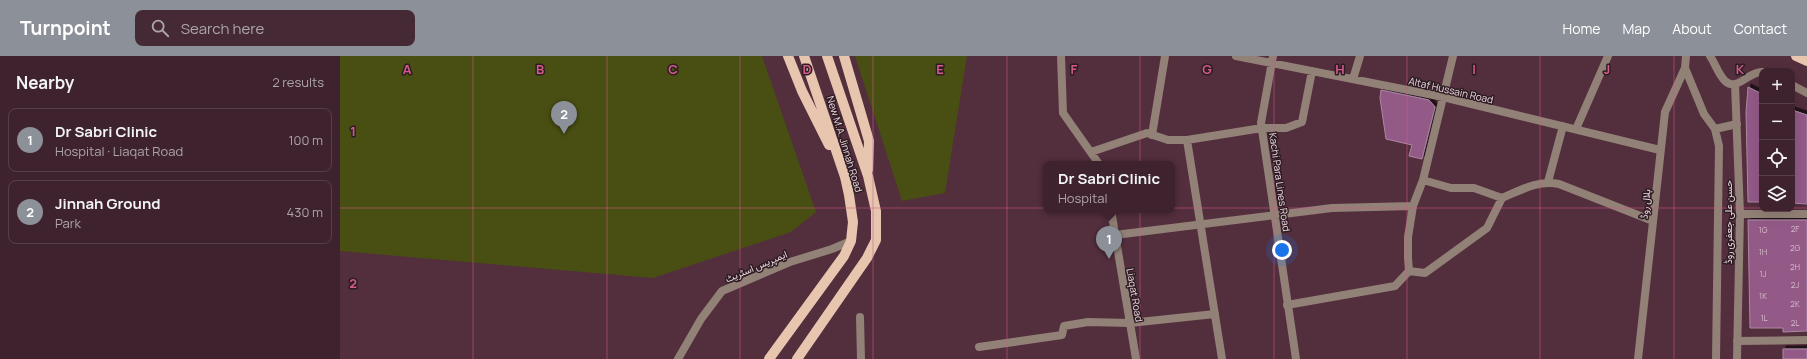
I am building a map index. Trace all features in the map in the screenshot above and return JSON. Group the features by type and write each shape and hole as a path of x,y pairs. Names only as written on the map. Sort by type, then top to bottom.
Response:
{"main road":[{"path":"788,56 802,91 845,177"},
{"name":"New M.A. Jinnah Road","path":"769,359 844,256 851,241 853,222 845,177 804,56"},
{"name":"New M.A. Jinnah Road","path":"797,359 867,258 876,240 876,211 868,176 827,56"},
{"path":"844,56 869,141 868,176"},
{"path":"1796,56 1807,61"}],"street":[{"path":"1061,56 1063,113 1097,161"},
{"path":"1152,135 1165,56"},
{"name":"Altaf Hussain Road","path":"1236,56 1272,60 1312,71 1443,97 1660,150"},
{"path":"1353,79 1360,56"},
{"path":"1287,305 1395,286 1409,270 1408,237 1413,206 1423,180 1453,56"},
{"path":"1576,129 1608,56"},
{"name":"بلال روڈ","path":"1638,359 1665,112 1685,68 1686,56"},
{"path":"1710,56 1724,80 1730,84 1742,82 1751,74 1759,73"},
{"name":"Kachi Para Lines Road","path":"1272,60 1262,128 1296,359"},
{"path":"1685,68 1704,114 1715,129 1719,146 1716,359"},
{"path":"1090,152 1147,133 1168,140 1187,140 1262,128 1286,128 1302,122 1312,71"},
{"name":"حسن علی جعفری روڈ","path":"1735,84 1740,214 1737,359"},
{"path":"1795,87 1807,93"},
{"path":"1715,129 1737,124"},
{"path":"1548,182 1563,126"},
{"path":"1187,140 1222,359"},
{"path":"1423,180 1451,188 1474,188 1502,198"},
{"path":"1409,270 1425,273 1484,230 1502,198 1539,183 1548,182 1559,184 1653,221"},
{"path":"1115,235 1274,214 1332,208 1413,206"},
{"name":"Liaqat Road","path":"1111,213 1136,359"},
{"path":"1740,214 1807,214"},
{"name":"ایمپریس اسٹریٹ","path":"678,359 701,319 722,291 790,262 832,249 851,241"},
{"path":"979,347 1062,335 1064,326 1088,322 1130,323 1215,314"},
{"path":"860,317 861,359"},
{"path":"1737,341 1807,340"}],"green space":[{"path":"340,56 762,56 816,212 791,232 653,278 340,251"},
{"path":"855,56 967,56 945,193 902,201"}],"building":[{"path":"1748,87 1759,92 1759,202 1748,202 1746,112"},
{"path":"1381,90 1429,100 1435,107 1422,159 1409,156 1412,145 1386,139 1380,98"},
{"path":"1795,111 1807,115 1807,204 1795,203"},
{"path":"1748,220 1807,220 1807,331 1783,332 1783,328 1750,328"},
{"path":"1783,349 1807,349 1807,359 1783,359"}],"place":[{"name":"Jinnah Ground","path":"564,134"},
{"name":"Dr Sabri Clinic","path":"1109,259"}]}
